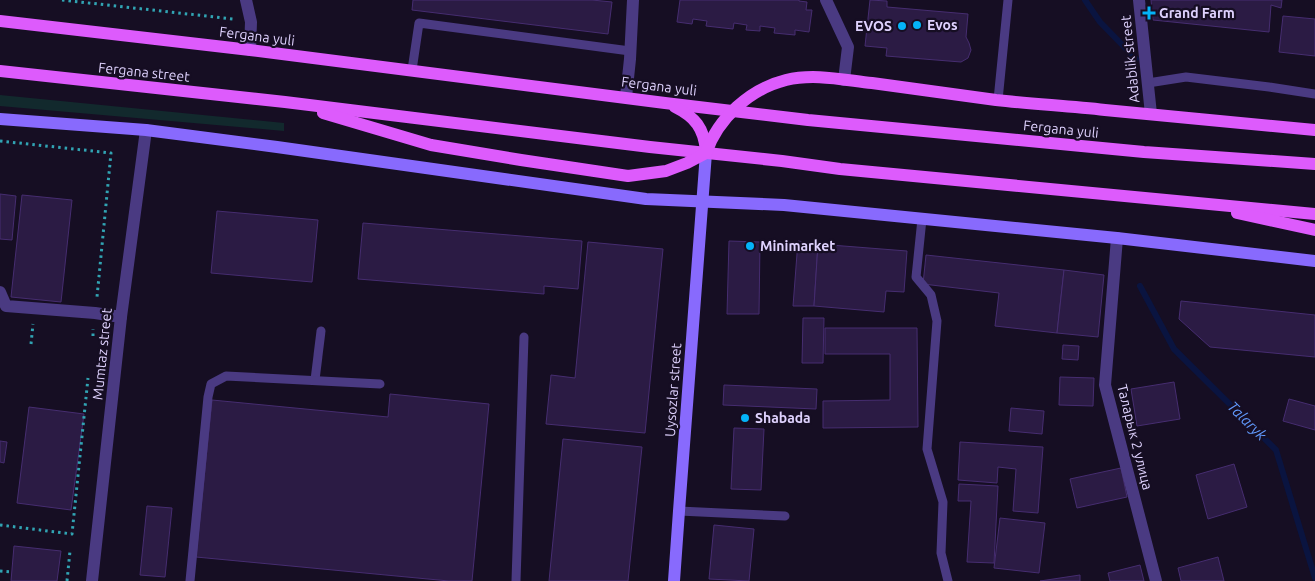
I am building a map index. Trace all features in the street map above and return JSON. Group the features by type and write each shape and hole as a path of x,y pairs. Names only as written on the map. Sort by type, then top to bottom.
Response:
{"main road":[{"name":"Fergana yuli","path":"0,21 250,50 808,120 1134,151 1315,164"},
{"name":"Fergana street","path":"0,71 285,102"},
{"path":"285,102 431,145 628,176 666,171 706,153 710,141 717,130 745,100 772,84 801,77 844,80 998,100 1315,130"},
{"path":"285,102 850,170 1315,214"},
{"path":"666,103 694,119 703,134 706,153"},
{"path":"1185,202 1315,230"}],"street":[{"path":"246,0 252,22 250,50"},
{"path":"626,97 633,0"},
{"path":"826,0 848,47 844,80"},
{"name":"Adablik street","path":"1139,0 1151,114"},
{"path":"0,119 146,130 646,199 784,205 1117,238 1315,261"},
{"name":"Mumtаz street","path":"92,581 121,317 146,130"},
{"name":"Uysozlar street","path":"674,581 706,153"},
{"name":"Таларык 2 улица","path":"1117,238 1105,384 1156,581"},
{"path":"0,292 6,306 95,313 121,317"}],"lane":[{"path":"998,100 1008,0"},
{"path":"412,70 419,22 630,51"},
{"path":"1148,84 1186,77 1315,94"},
{"path":"922,219 916,277 930,295 938,321 928,449 943,502 941,553 948,581"},
{"path":"315,380 321,331"},
{"path":"516,581 524,337"},
{"path":"190,581 208,397 211,384 226,376 380,384"},
{"path":"679,511 785,516"}],"path":[{"path":"62,0 252,22"},
{"path":"0,141 111,153 93,336"},
{"path":"31,344 33,321"},
{"path":"0,526 72,534 88,378"},
{"path":"67,581 70,551"},
{"path":"0,571 12,572"}],"green space":[{"path":"0,95 284,123 284,131 0,106"}],"building":[{"path":"413,0 592,0 612,2 608,34 412,10"},
{"path":"680,0 799,0 807,2 806,10 812,10 809,32 795,30 795,35 774,33 775,28 760,26 760,31 746,30 747,25 734,23 733,29 706,26 707,21 693,19 692,24 677,22"},
{"name":"Evos","path":"870,0 887,1 887,7 968,14 966,37 971,50 968,58 961,62 886,56 887,48 865,46"},
{"path":"1151,0 1282,0 1281,8 1271,5 1269,32 1153,20"},
{"path":"1283,16 1315,19 1315,56 1279,52"},
{"path":"0,194 16,196 12,240 0,239"},
{"path":"22,195 72,200 61,302 11,297"},
{"path":"217,211 318,220 312,282 211,273"},
{"path":"363,223 582,241 578,289 544,286 544,294 358,279"},
{"path":"729,241 760,242 759,314 727,314"},
{"path":"798,241 818,244 814,306 793,306"},
{"path":"588,242 663,249 645,433 546,424 551,375 575,378"},
{"path":"818,244 907,251 904,292 886,291 884,312 814,306"},
{"path":"926,255 1064,270 1057,333 995,326 999,293 923,284"},
{"path":"1064,270 1104,275 1098,337 1057,333"},
{"path":"1181,301 1315,315 1315,357 1210,347 1179,319"},
{"path":"803,318 824,318 823,363 802,363"},
{"path":"825,328 917,328 918,427 823,428 823,401 890,400 890,354 825,354"},
{"path":"1063,345 1079,346 1078,360 1062,359"},
{"path":"1060,377 1094,378 1093,406 1059,405"},
{"path":"1174,382 1180,419 1137,426 1131,389"},
{"path":"724,385 817,389 816,409 723,405"},
{"path":"390,394 489,404 472,581 449,581 196,557 212,400 388,417"},
{"path":"1289,399 1315,406 1315,430 1283,421"},
{"path":"29,407 84,414 71,510 17,503"},
{"path":"1011,408 1044,411 1042,434 1009,431"},
{"path":"734,428 764,429 761,490 731,489"},
{"path":"563,439 642,447 628,581 549,581"},
{"path":"0,441 7,442 4,463 0,462"},
{"path":"960,442 1043,447 1038,513 1013,511 1016,469 998,467 997,483 958,480"},
{"path":"1234,464 1247,507 1208,519 1196,475"},
{"path":"1121,468 1127,497 1077,508 1070,479"},
{"path":"959,484 998,486 994,563 967,562 971,501 958,501"},
{"path":"147,506 172,508 165,577 140,575"},
{"path":"1000,518 1045,523 1039,573 994,568"},
{"path":"714,525 754,529 749,581 709,579"},
{"path":"14,546 61,551 57,581 11,581"},
{"path":"1218,557 1224,581 1181,581 1178,568"},
{"path":"1140,565 1144,581 1110,581 1108,573"},
{"path":"1080,575 1080,581 1040,581"}],"waterway":[{"name":"Talaryk","path":"1085,0 1100,22 1136,59"},
{"name":"Talaryk","path":"1140,286 1174,349 1276,450 1315,578"}],"place":[{"name":"Grand Farm","path":"1149,13"},
{"name":"Evos","path":"917,25"},
{"name":"EVOS","path":"902,26"},
{"name":"Minimarket","path":"750,246"},
{"name":"Shabada","path":"745,418"}]}
